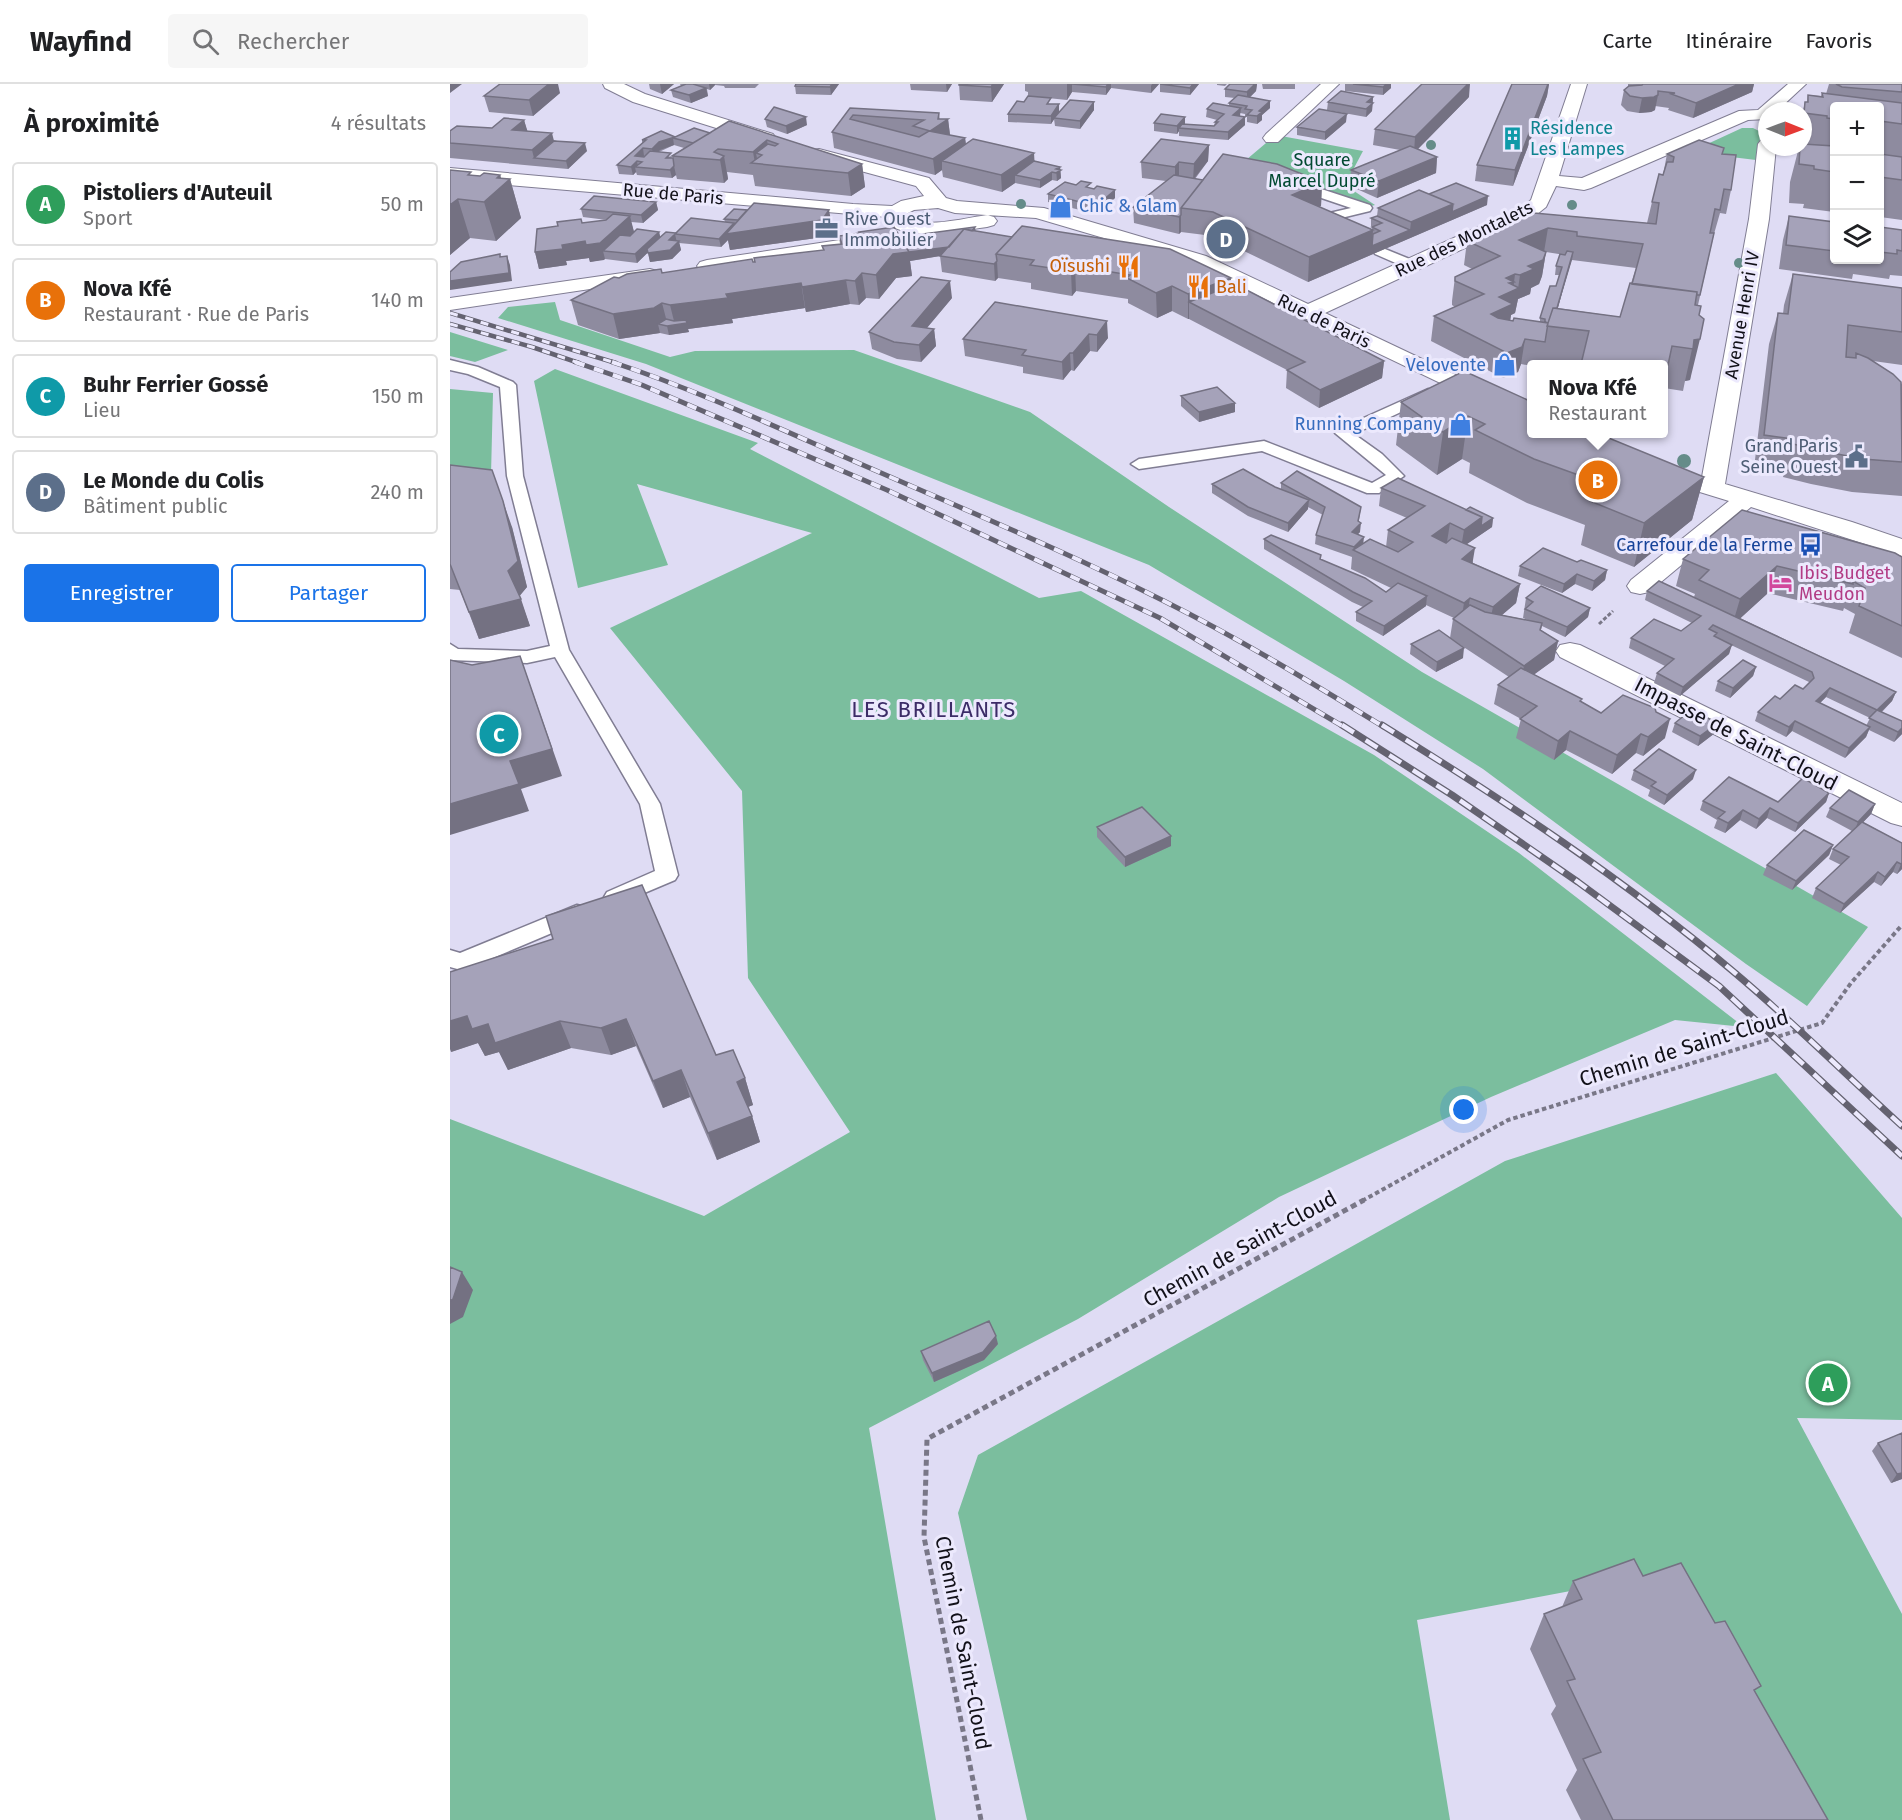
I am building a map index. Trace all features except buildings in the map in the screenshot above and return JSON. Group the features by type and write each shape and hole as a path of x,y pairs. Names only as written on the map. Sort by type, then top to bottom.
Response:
{"street":[{"path":"611,84 639,99 891,175 922,182 949,211"},
{"path":"1272,138 1331,84"},
{"name":"Rue des Montalets","path":"1307,313 1529,211 1539,203 1549,180 1578,84"},
{"path":"1779,102 1798,84"},
{"path":"1549,180 1584,184 1745,116 1758,115"},
{"name":"Avenue Henri IV","path":"1712,486 1759,219 1766,156"},
{"name":"Rue de Paris","path":"450,174 904,215"},
{"path":"693,268 865,243 893,235 904,215 906,189 891,175"},
{"path":"904,215 925,229 949,211"},
{"path":"904,215 949,211"},
{"name":"Rue de Paris","path":"949,211 987,221 1076,224 1199,260 1527,418"},
{"path":"450,304 670,272"},
{"path":"1640,465 1843,527 1902,548"},
{"path":"1640,586 1746,499"},
{"path":"1843,527 1902,534"},
{"name":"Impasse de Saint-Cloud","path":"1570,651 1902,816"}],"lane":[{"path":"1297,185 1365,208 1330,217 1330,223 1357,240"},
{"path":"1380,251 1412,265"},
{"path":"450,365 473,370 508,385 515,476 560,650 650,804 667,876 461,962 450,958"},
{"path":"1139,464 1264,446 1373,489 1396,476 1376,457 1343,433 1451,383"},
{"path":"450,650 450,654 527,657 560,650"}],"path":[{"path":"1570,651 1640,586"},
{"name":"Chemin de Saint-Cloud","path":"981,1820 924,1537 927,1439 1508,1120 1822,1023 1851,983 1902,925"}],"green space":[{"path":"1742,128 1758,130 1756,160 1690,152"},
{"name":"Square Marcel Dupré","path":"1281,136 1363,151 1345,185 1375,205 1356,210 1276,184 1227,176 1272,138"},
{"path":"555,302 560,320 670,357 695,351 854,350 1030,412 1169,507 1422,672 1868,927 1807,1006 1746,964 1483,769 1344,681 1149,565 646,364 498,318 508,307"},
{"path":"450,332 508,350 475,362 450,356"},
{"path":"555,369 758,443 750,449 1039,598 1081,591 1374,755 1519,853 1744,1027 1675,1020 1491,1097 1279,1197 1078,1319 869,1428 936,1820 450,1820 450,1119 704,1216 850,1132 748,978 742,791 610,628 812,533 637,484 668,565 578,588 534,381"},
{"path":"450,389 493,393 491,475 450,481"},
{"path":"1776,1073 1902,1218 1902,1420 1797,1418 1902,1614 1902,1820 1797,1820 1666,1573 1417,1620 1450,1820 1027,1820 958,1513 978,1455 1505,1161"}],"railway":[{"path":"450,313 616,363"},
{"path":"450,324 579,363"},
{"path":"575,362 642,385 887,490 1160,618 1344,727"},
{"path":"612,362 680,386 747,414 1094,567 1220,631 1384,727"},
{"path":"1342,725 1452,795 1578,882 1719,986 1902,1156"},
{"path":"1382,725 1563,842 1651,906 1756,991 1902,1126"}],"place":[{"name":"Résidence Les Lampes","path":"1512,138"},
{"name":"Chic & Glam","path":"1061,206"},
{"name":"Rive Ouest Immobilier","path":"826,229"},
{"name":"Le Monde du Colis","path":"1226,239"},
{"name":"Oïsushi","path":"1128,266"},
{"name":"Bali","path":"1198,287"},
{"name":"Velovente","path":"1504,365"},
{"name":"Running Company","path":"1460,424"},
{"name":"Grand Paris Seine Ouest","path":"1856,456"},
{"name":"Nova Kfé","path":"1598,480"},
{"name":"Carrefour de la Ferme","path":"1811,545"},
{"name":"Ibis Budget Meudon","path":"1781,583"},
{"name":"Buhr Ferrier Gossé","path":"499,734"},
{"name":"Pistoliers d'Auteuil","path":"1828,1383"}],"district":[{"name":"LES BRILLANTS","path":"934,709"}]}
